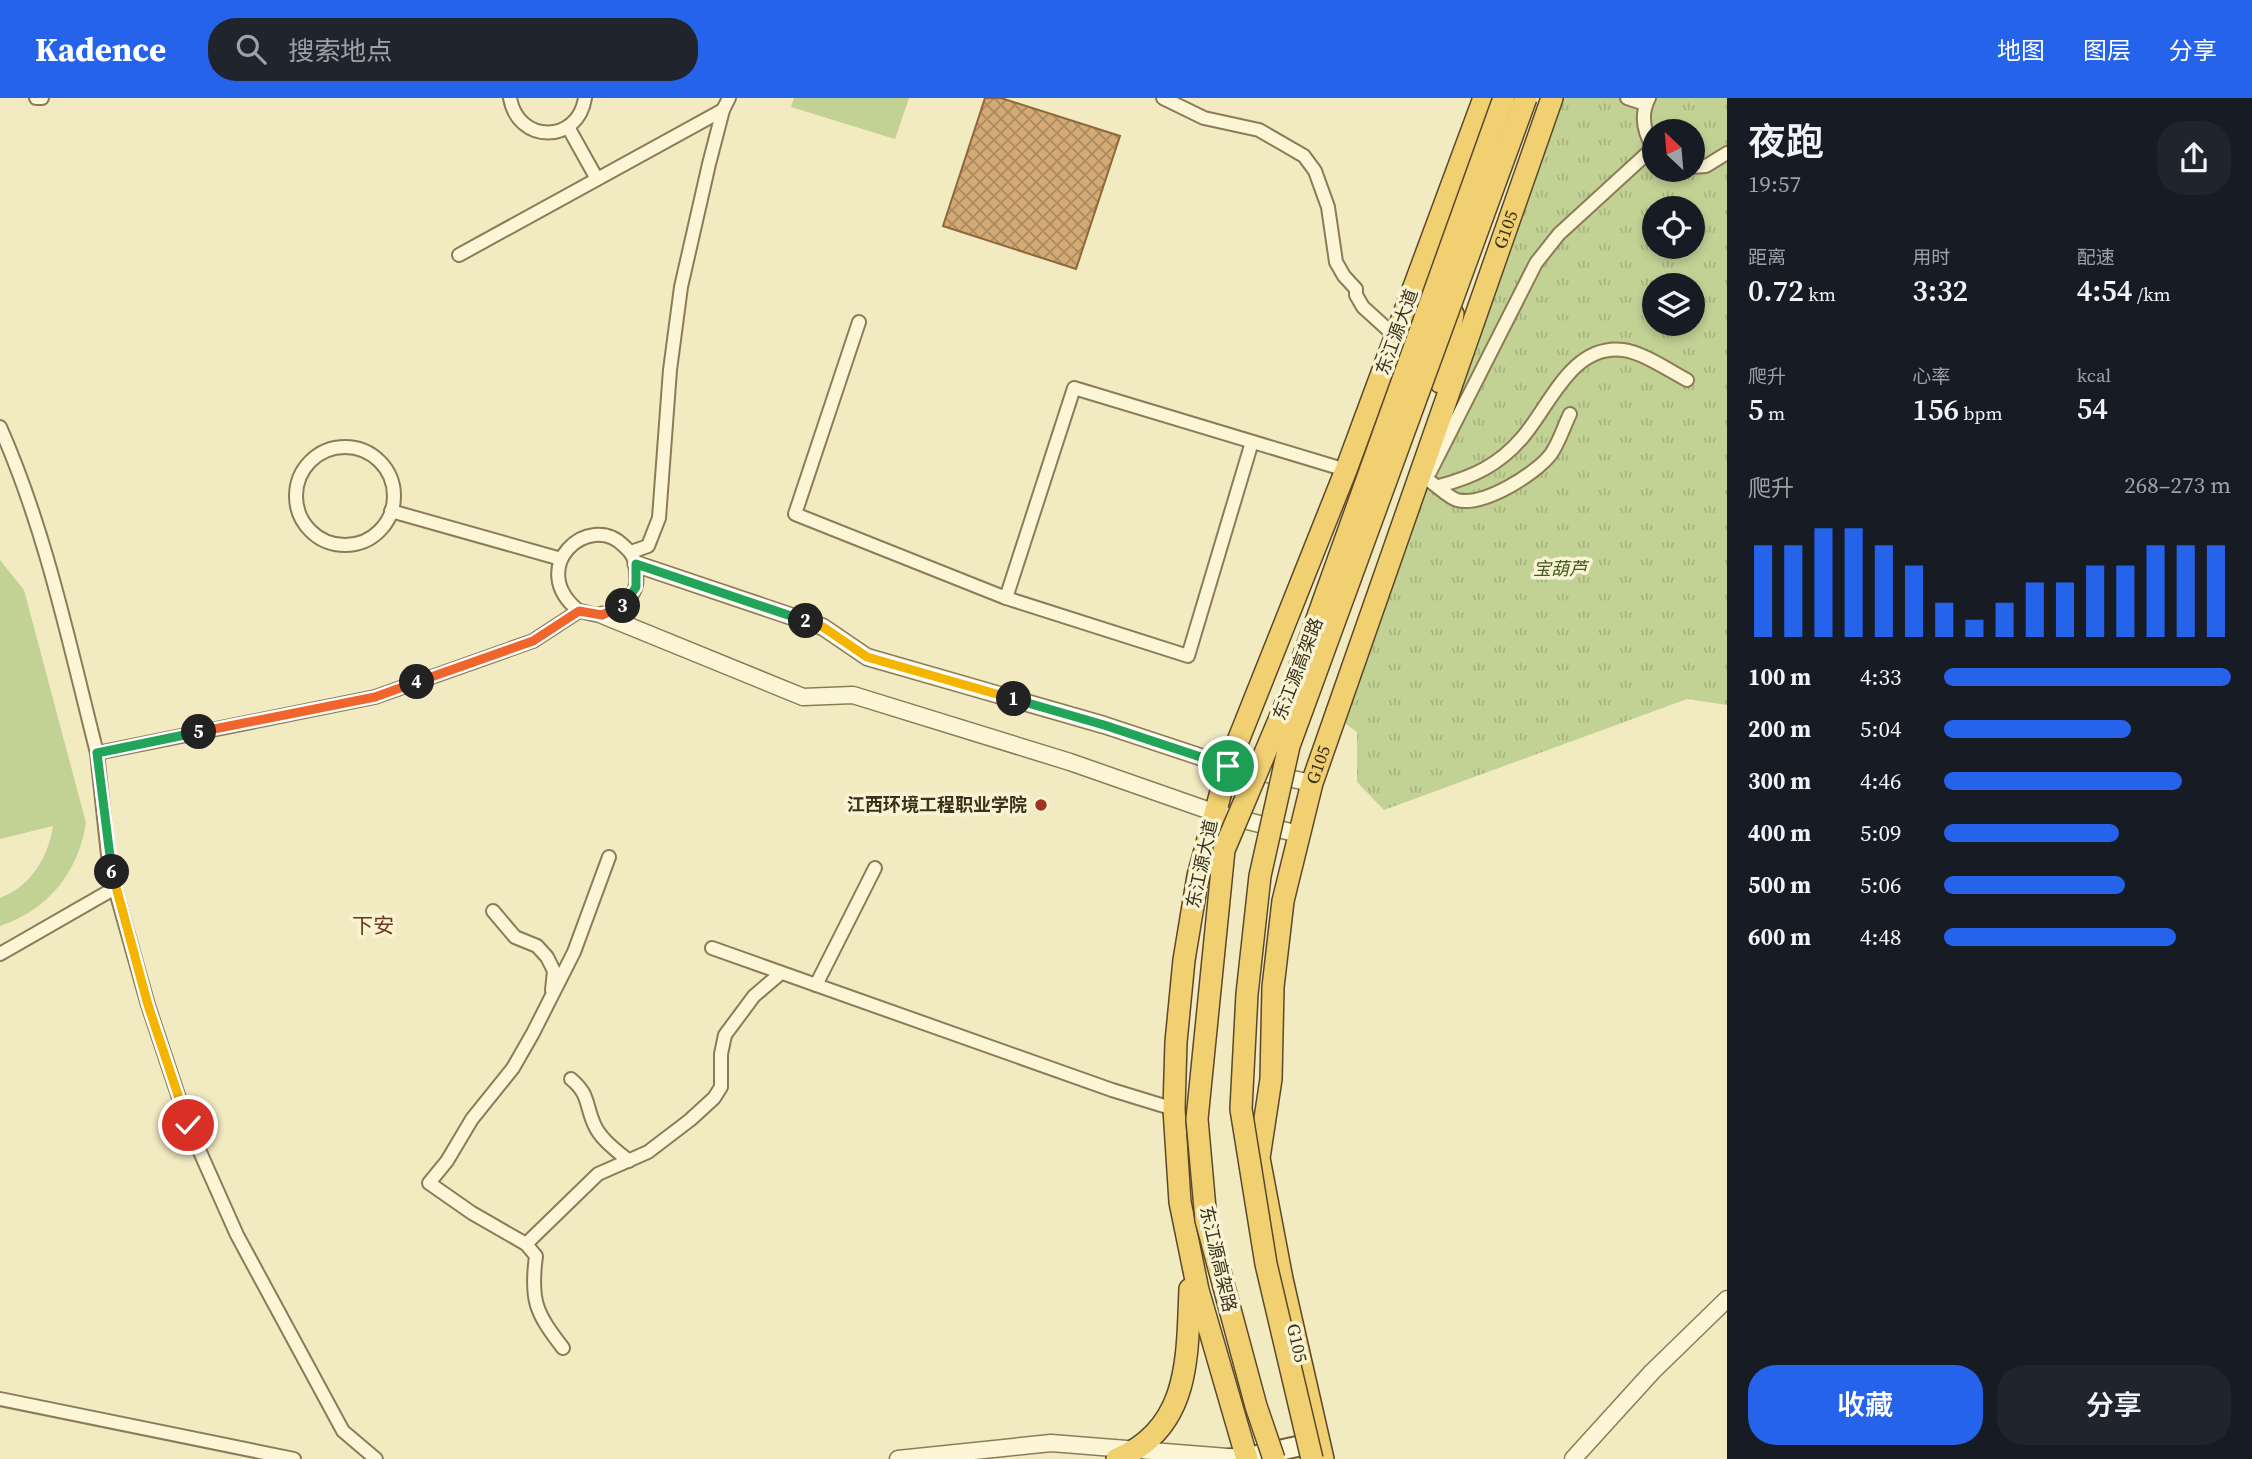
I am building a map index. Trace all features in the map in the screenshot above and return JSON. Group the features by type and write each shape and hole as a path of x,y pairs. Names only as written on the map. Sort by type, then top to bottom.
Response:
{"highway":[{"name":"东江源大道","path":"1241,1459 1192,1266 1180,1202 1174,1109 1176,1042 1184,960 1198,876 1213,812 1228,766 1346,470 1485,98"},
{"name":"东江源高架路","path":"1318,1453 1266,1264 1241,1109 1247,994 1260,876 1289,746 1452,275 1504,98"},
{"name":"东江源高架路","path":"1274,1459 1256,1406 1206,1220 1197,1119 1224,850 1290,694 1452,275 1526,98"},
{"name":"G105","path":"1318,1453 1259,1158 1271,1079 1273,988 1283,901 1312,783 1552,98"},
{"path":"1342,697 1350,633 1440,382 1452,275"},
{"path":"1248,716 1306,606 1409,332 1452,275"},
{"path":"1127,1454 1158,1430 1171,1412 1180,1392 1187,1352 1192,1266"}],"main road":[{"path":"1241,1459 1318,1453"}],"street":[{"path":"36,98 42,98"},
{"path":"510,98 511,106 520,121 534,131 552,132 568,127 580,114 585,98"},
{"path":"634,558 648,546 659,518 670,370 681,287 723,110 729,98"},
{"path":"1163,98 1204,118 1259,130 1304,156 1315,171 1325,197 1336,262 1356,289 1356,295 1363,307 1395,337"},
{"path":"1627,98 1647,101 1645,119"},
{"path":"459,255 723,110"},
{"path":"568,127 597,179"},
{"path":"1705,166 1727,153"},
{"path":"1357,671 1426,479 1536,263 1559,234 1642,158"},
{"path":"859,322 794,514 1006,598 1188,656 1252,442"},
{"path":"1439,486 1470,477 1511,449 1523,437 1549,397 1576,368 1608,350 1626,350 1687,380"},
{"path":"1006,598 1074,388 1346,470"},
{"path":"1426,479 1455,500 1473,501 1514,484 1551,454 1570,414"},
{"path":"1,431 27,495 57,592 97,753 108,855 115,888 148,1005 188,1125 232,1223 343,1431 376,1459"},
{"path":"338,448 356,449 372,456 385,468 394,494 391,511 382,527 360,542 342,545 325,541 310,530 300,516 296,498 298,481 307,465 321,454 338,448"},
{"path":"391,511 561,559"},
{"path":"1298,834 1213,812 1070,762 853,695 803,697 602,615 579,611 567,601 560,588 557,573 561,559 569,547 580,539 594,535 608,536 621,542 634,558 823,627 867,657 1104,725 1228,766 1312,783"},
{"path":"602,615 623,606 636,587 634,558"},
{"path":"97,753 375,697 533,641 579,611"},
{"path":"563,1348 538,1313 533,1277 536,1256 526,1244 472,1213 429,1183 447,1161 472,1119 513,1068 575,952 609,857"},
{"path":"816,985 875,868"},
{"path":"0,954 115,888"},
{"path":"493,911 515,937 537,946 547,957 554,971 551,997"},
{"path":"712,948 1112,1090 1174,1109"},
{"path":"526,1244 598,1174 629,1161 662,1142 714,1098 721,1087 724,1035 754,996 781,973"},
{"path":"571,1080 583,1089 593,1124 629,1161"},
{"path":"1573,1459 1652,1372 1727,1299"},
{"path":"0,1399 294,1459"},
{"path":"898,1459 1051,1443 1127,1454 1241,1459"}],"green space":[{"path":"794,98 909,98 895,139 791,107"},
{"name":"宝葫芦","path":"1557,98 1727,98 1727,705 1687,699 1384,810 1357,782 1357,732 1328,711"},
{"path":"0,560 24,590 86,823 76,858 58,887 33,910 0,926 0,898 21,886 36,870 47,849 53,826 0,839"}],"building":[{"path":"985,98 1001,98 1120,136 1076,269 943,226"}],"place":[{"name":"江西环境工程职业学院","path":"1041,805"}],"district":[{"name":"下安","path":"373,926"}],"route":[{"path":"188,1125 148,1005 115,888 108,855 97,753 375,697 533,641 579,611 602,615 623,606 636,587 636,564 823,627 867,657 1104,725 1228,766"}]}
